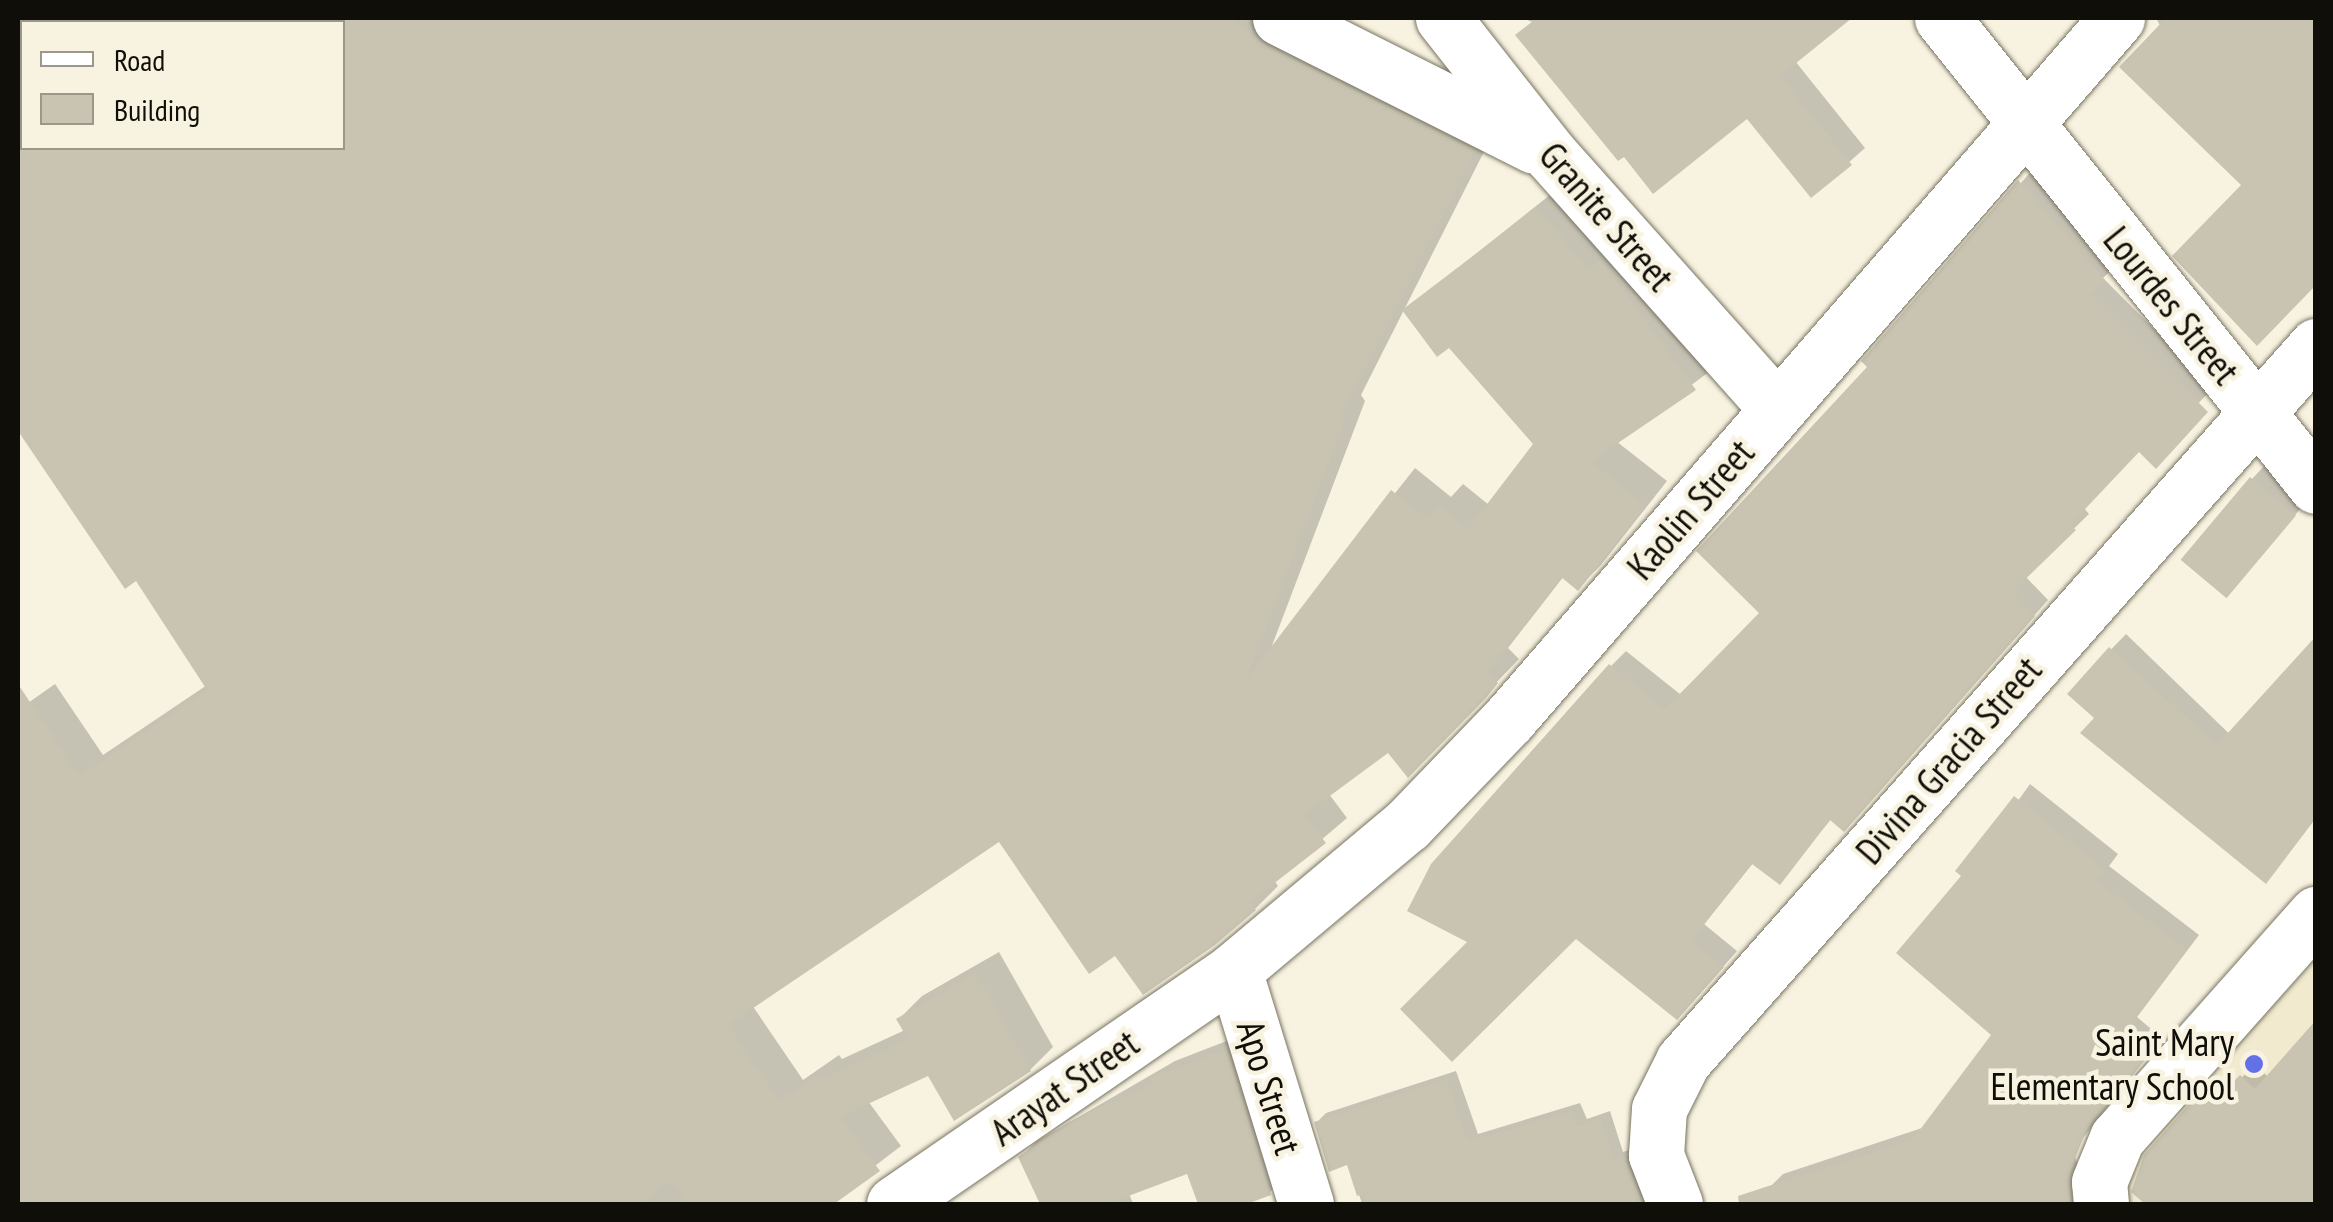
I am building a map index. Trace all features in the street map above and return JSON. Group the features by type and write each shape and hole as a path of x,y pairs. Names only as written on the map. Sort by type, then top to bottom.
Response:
{"street":[{"path":"1280,18 1550,154"},
{"name":"Granite Street","path":"1443,18 1550,154 1777,408"},
{"name":"Lourdes Street","path":"1942,18 2316,486"},
{"name":"Kaolin Street","path":"1234,970 1407,826 1509,719 2117,18"},
{"name":"Divina Gracia Street","path":"1675,1204 1656,1155 1658,1125 1682,1061 2316,346"},
{"path":"2101,1204 2100,1182 2117,1138 2316,914"},
{"name":"Arayat Street","path":"894,1204 1234,970"},
{"name":"Apo Street","path":"1234,970 1306,1204"}],"shaded area":[{"name":"Saint Mary Elementary School","path":"2315,930 2315,1204 2117,1204 2100,1163"}],"building":[{"path":"1230,18 1266,46 1475,151 1339,420 1343,425 1246,680 1391,490 1428,519 1439,506 1468,529 1533,444 1449,348 1437,357 1402,310 1536,208 1589,269 1600,259 1696,390 1590,462 1646,505 1578,591 1561,577 1487,672 1498,683 1486,698 1408,778 1388,753 1304,815 1326,843 1250,902 1256,910 1215,945 1143,995 1115,956 1089,974 999,842 728,1025 779,1101 816,1076 819,1080 908,1039 896,1019 976,973 1031,1071 954,1121 928,1076 840,1117 880,1171 834,1204 687,1204 671,1181 637,1204 18,1204 18,684 79,776 207,690 136,581 125,589 18,431 18,148 345,150 342,20"},
{"path":"1537,18 1852,18 1780,76 1852,165 1811,198 1747,119 1653,194 1624,157 1618,161 1515,35"},
{"path":"2166,18 2316,18 2316,285 2257,346 2172,256 2241,185 2119,67"},
{"path":"2018,180 2105,280 2090,294 2208,412 2156,469 2139,452 2070,525 2076,530 2012,592 2035,616 1844,832 1830,820 1780,885 1752,864 1691,941 1724,967 1677,1020 1576,939 1452,1062 1400,1009 1467,942 1407,911 1431,864 1609,664 1665,709 1759,613 1696,551 1867,367 1861,361"},
{"path":"2250,477 2296,516 2227,598 2181,560"},
{"path":"2316,636 2316,818 2266,884 2080,733 2094,718 2067,694 2109,647 2217,745"},
{"path":"2014,796 2106,870 2097,881 2187,950 2125,1033 2150,1054 2088,1126 2070,1171 2070,1204 1739,1204 1738,1196 1913,1139 1991,1035 1896,953 1961,876 1955,871"},
{"name":"Saint Mary Elementary School","path":"2316,1020 2316,1204 2145,1204 2131,1192 2144,1155 2199,1093 2212,1104 2240,1075 2255,1089"},
{"path":"1226,1049 1271,1195 1247,1204 1198,1204 1187,1174 1107,1204 1040,1204 1018,1157 1069,1122 1153,1084 1151,1078"},
{"path":"1447,1079 1468,1142 1571,1111 1577,1127 1601,1119 1613,1160 1625,1156 1642,1204 1367,1204 1364,1194 1357,1196 1347,1165 1329,1172 1314,1122"}],"place":[{"name":"Saint Mary Elementary School","path":"2254,1064"}]}
